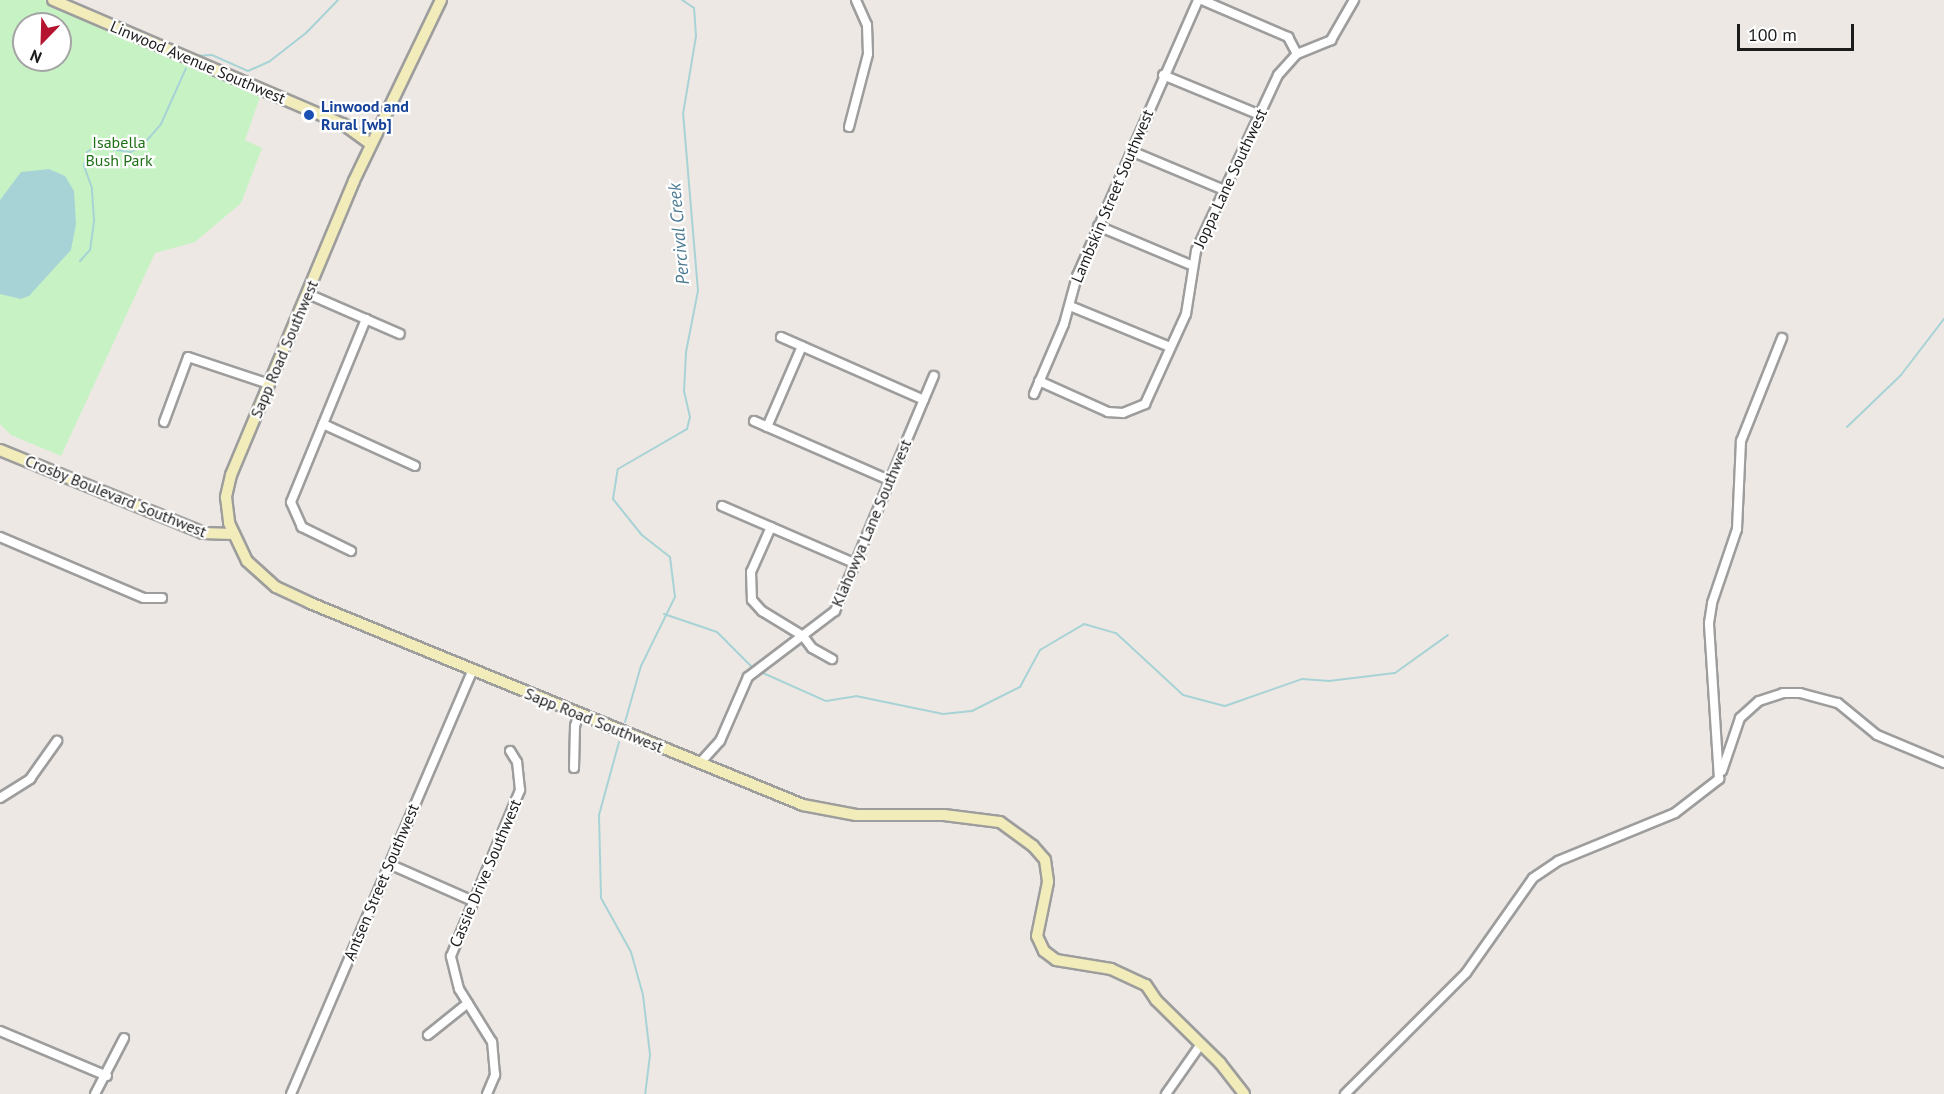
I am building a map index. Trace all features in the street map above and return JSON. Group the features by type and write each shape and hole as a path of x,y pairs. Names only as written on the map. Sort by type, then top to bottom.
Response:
{"street":[{"name":"Linwood Avenue Southwest","path":"53,0 343,124 371,144"},
{"name":"Sapp Road Southwest","path":"441,0 390,112 371,144 231,475 226,497 233,534 247,561 276,587 700,763 828,811 856,815 977,817 1000,822 1033,846 1045,860 1048,882 1037,936 1044,951 1056,960 1074,966 1111,969 1134,977 1201,1044 1244,1094"},
{"path":"849,127 868,54 867,25 856,0"},
{"path":"1200,0 1278,32 1288,38 1297,54 1331,40 1354,0"},
{"name":"Lambskin Street Southwest","path":"1034,394 1070,306 1077,276 1098,226 1163,75 1200,0"},
{"name":"Joppa Lane Southwest","path":"1039,381 1108,412 1134,411 1152,394 1158,370 1186,314 1193,266 1222,189 1284,64 1297,54"},
{"path":"1163,75 1260,115"},
{"path":"1131,151 1222,189"},
{"path":"1098,226 1193,266"},
{"path":"308,294 400,334"},
{"path":"1070,306 1170,347"},
{"path":"351,551 309,532 293,511 294,488 366,319"},
{"path":"781,337 924,400"},
{"path":"1720,775 1711,613 1716,584 1737,529 1741,441 1782,338"},
{"path":"767,427 802,346"},
{"path":"164,422 188,357 269,384"},
{"name":"Klahowya Lane Southwest","path":"700,763 720,741 744,682 835,611 934,376"},
{"path":"754,421 889,480"},
{"path":"323,424 415,466"},
{"name":"Crosby Boulevard Southwest","path":"0,450 203,533 233,534"},
{"path":"722,506 854,563"},
{"path":"771,527 751,572 752,600 762,611 803,636 812,648 832,659"},
{"path":"0,537 144,598 162,598"},
{"name":"Antsen Street Southwest","path":"291,1094 472,670"},
{"path":"1345,1094 1466,973 1533,878 1558,861 1675,813 1699,798 1720,775 1740,718 1759,701 1783,693 1800,693 1838,703 1877,735 1944,763"},
{"path":"574,768 575,726 579,713"},
{"path":"0,798 30,779 57,741"},
{"name":"Cassie Drive Southwest","path":"487,1094 495,1075 492,1042 459,989 451,956 520,790 518,762 510,751"},
{"path":"389,864 473,901"},
{"path":"428,1035 468,1003"},
{"path":"0,1031 106,1076"},
{"path":"95,1094 124,1038"},
{"path":"1166,1094 1201,1044"}],"green space":[{"name":"Isabella Bush Park","path":"0,0 44,0 72,12 12,12 12,72 72,72 72,12 261,94 245,140 262,148 241,203 195,242 155,253 61,456 11,435 0,424"}],"water":[{"path":"49,169 65,176 74,191 76,224 71,250 29,296 21,299 0,294 0,200 21,172"}],"waterway":[{"path":"195,56 212,55 248,71 270,61 306,33 338,0"},
{"name":"Percival Creek","path":"625,722 641,666 675,597 670,557 641,534 613,499 618,469 687,429 690,417 684,392 686,352 698,291 683,114 696,36 694,8 682,0"},
{"path":"80,261 90,250 94,220 92,188 84,166 87,152 95,147 131,152 142,146 161,124 186,68"},
{"path":"1847,427 1901,375 1944,319"},
{"path":"664,614 717,632 751,666"},
{"path":"763,673 826,701 856,696 943,714 972,711 1020,687 1040,650 1084,624 1116,633 1183,695 1225,706 1302,679 1329,681 1395,673 1448,635"},
{"name":"Percival Creek","path":"619,742 599,815 601,898 631,952 643,995 650,1055 645,1094"}],"place":[{"name":"Linwood and Rural [wb]","path":"309,115"}]}
